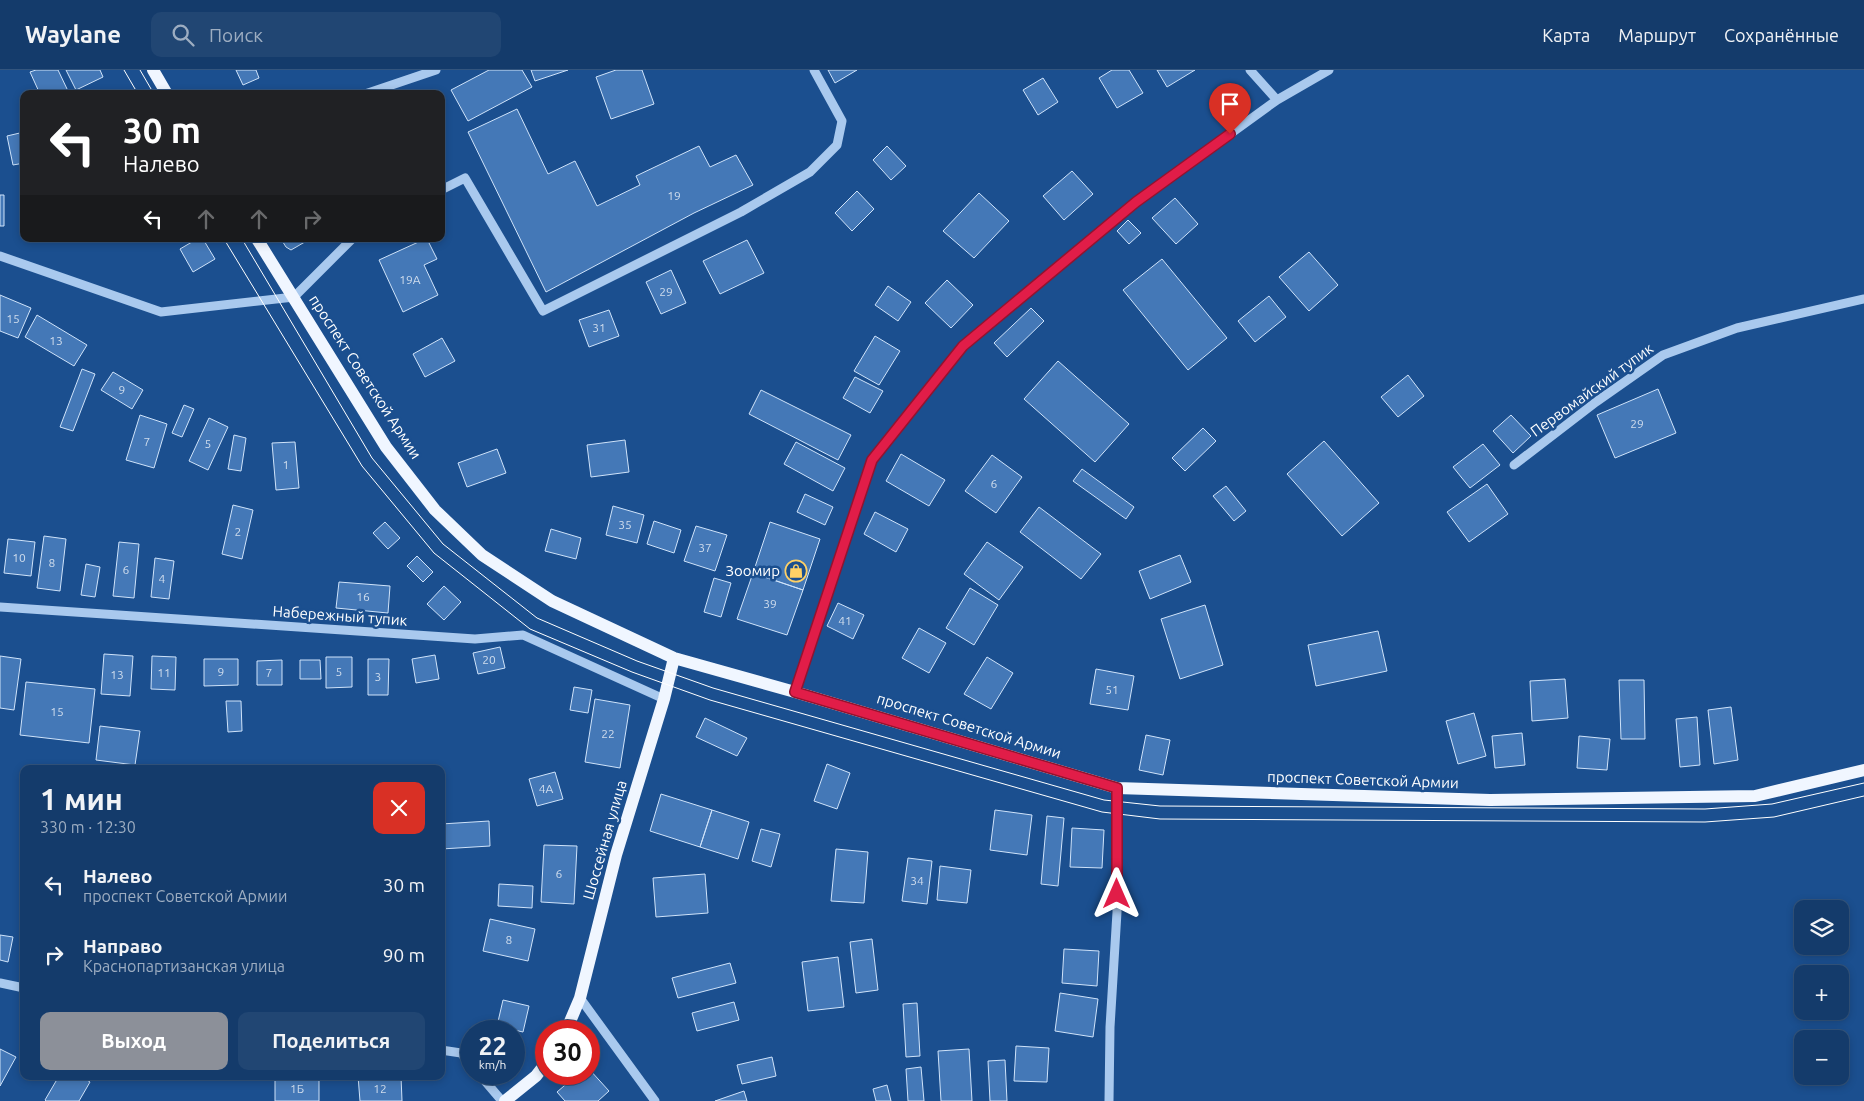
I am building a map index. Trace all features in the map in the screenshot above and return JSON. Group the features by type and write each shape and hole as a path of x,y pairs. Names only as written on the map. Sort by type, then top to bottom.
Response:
{"main road":[{"path":"153,70 165,90"},
{"name":"проспект Советской Армии","path":"259,242 386,447 435,510 482,555 552,601 674,658 1117,788 1490,800 1755,796 1864,770"},
{"name":"Шоссейная улица","path":"571,1020 580,998 616,856 664,698 674,658"},
{"path":"506,1101 535,1077"}],"street":[{"path":"373,90 406,74 436,70"},
{"path":"445,188 465,178 543,311 741,212 810,172 836,145 842,121 814,70"},
{"path":"1250,70 1277,100"},
{"path":"795,692 872,460 963,346 1136,202 1277,100 1329,70"},
{"path":"0,256 161,312 294,297 349,242"},
{"name":"Первомайский тупик","path":"1514,465 1596,402 1662,355 1737,328 1864,299"},
{"name":"Набережный тупик","path":"0,608 475,639 523,635 664,698"},
{"path":"1109,1101 1110,1026 1117,912 1117,788"},
{"path":"0,983 20,987"},
{"path":"580,998 655,1101"},
{"path":"445,1051 460,1053"},
{"path":"488,1085 502,1101"}],"building":[{"path":"36,70 58,70 68,90 38,90 30,72"},
{"path":"66,70 100,70 103,77 76,90"},
{"path":"236,70 256,70 259,78 243,85"},
{"path":"489,70 522,70 532,87 468,121 451,90"},
{"path":"531,70 568,70 535,81"},
{"path":"616,70 642,70 654,104 611,119 596,77"},
{"path":"828,70 857,70 835,83"},
{"path":"1112,70 1129,70 1143,93 1117,108 1099,78"},
{"path":"1157,70 1195,70 1167,87"},
{"path":"1043,78 1058,102 1038,115 1023,90"},
{"path":"517,109 548,174 575,161 597,206 640,185 636,176 699,146 710,167 736,155 753,185 694,213 546,292 468,132"},
{"path":"20,133 20,164 13,165 7,136"},
{"path":"887,146 906,166 891,180 873,160"},
{"path":"1072,171 1093,194 1064,220 1043,196"},
{"path":"857,191 874,209 852,231 835,213"},
{"path":"979,193 1009,221 974,258 943,231"},
{"path":"0,195 4,195 4,226 0,226"},
{"path":"1175,198 1198,224 1176,244 1152,218"},
{"path":"1128,220 1141,233 1129,244 1117,231"},
{"path":"747,240 764,273 720,294 703,261"},
{"path":"192,242 205,242 215,259 193,272 180,249"},
{"path":"283,242 305,242 291,250"},
{"path":"418,242 428,242 437,259 424,265 438,295 403,312 379,260"},
{"path":"1309,252 1338,285 1309,311 1279,277"},
{"path":"1162,259 1227,338 1188,370 1123,290"},
{"path":"671,270 686,303 661,314 646,282"},
{"path":"947,280 973,305 951,328 925,303"},
{"path":"888,286 911,302 898,321 875,305"},
{"path":"0,295 31,308 18,338 0,331"},
{"path":"1269,296 1286,317 1255,342 1238,321"},
{"path":"1031,308 1044,321 1007,357 994,343"},
{"path":"609,310 619,336 589,347 579,320"},
{"path":"37,315 87,345 74,366 25,337"},
{"path":"875,336 900,351 879,385 854,371"},
{"path":"442,338 455,361 425,377 413,354"},
{"path":"1058,361 1129,424 1095,462 1024,399"},
{"path":"82,369 95,374 73,431 60,427"},
{"path":"113,372 143,390 132,409 101,390"},
{"path":"1408,375 1424,396 1398,417 1381,397"},
{"path":"855,377 883,391 870,413 843,398"},
{"path":"1658,389 1676,433 1615,458 1597,415"},
{"path":"761,390 851,435 838,460 749,414"},
{"path":"184,405 194,409 182,437 172,433"},
{"path":"140,415 167,424 154,468 126,460"},
{"path":"1511,415 1531,436 1513,453 1493,431"},
{"path":"209,418 228,427 208,470 189,461"},
{"path":"1203,428 1216,441 1185,471 1172,458"},
{"path":"234,435 246,438 241,471 228,469"},
{"path":"625,440 629,472 591,477 587,445"},
{"path":"1324,441 1379,503 1342,536 1287,474"},
{"path":"295,442 299,488 276,490 272,443"},
{"path":"796,442 845,468 833,491 784,464"},
{"path":"1483,444 1500,465 1470,488 1453,467"},
{"path":"497,449 506,473 467,487 458,463"},
{"path":"901,454 945,480 929,506 886,481"},
{"path":"992,455 1022,477 996,513 965,491"},
{"path":"1082,469 1134,507 1126,519 1073,481"},
{"path":"1487,484 1508,514 1469,542 1447,512"},
{"path":"1226,486 1246,511 1234,521 1213,496"},
{"path":"805,494 833,507 825,525 797,512"},
{"path":"233,505 253,510 242,559 222,554"},
{"path":"613,506 644,515 637,543 606,535"},
{"path":"1039,507 1101,554 1081,579 1020,532"},
{"path":"875,512 908,529 896,552 864,534"},
{"path":"654,521 681,530 674,553 647,544"},
{"path":"385,522 400,538 388,549 373,533"},
{"path":"770,522 820,539 803,590 753,573"},
{"path":"696,526 727,535 715,571 684,561"},
{"path":"551,529 581,538 576,559 545,551"},
{"path":"44,536 66,539 60,591 37,588"},
{"path":"8,539 35,542 31,576 4,573"},
{"path":"119,542 139,544 134,598 113,596"},
{"path":"987,542 1023,567 999,600 964,574"},
{"path":"1180,555 1191,582 1150,599 1139,571"},
{"path":"417,556 433,572 423,582 407,566"},
{"path":"155,558 174,561 169,599 151,597"},
{"path":"86,564 100,567 95,597 81,595"},
{"path":"753,573 803,590 787,635 737,619"},
{"path":"714,578 731,583 721,617 704,612"},
{"path":"339,582 390,586 388,613 336,608"},
{"path":"444,586 461,602 444,620 427,604"},
{"path":"970,588 998,605 974,645 946,628"},
{"path":"838,603 864,615 853,639 827,626"},
{"path":"1205,605 1223,665 1180,679 1161,619"},
{"path":"919,628 946,643 929,673 902,658"},
{"path":"1378,631 1387,671 1316,686 1308,645"},
{"path":"500,647 505,668 478,674 473,653"},
{"path":"104,654 133,656 130,696 101,694"},
{"path":"435,655 439,679 416,683 412,659"},
{"path":"0,656 21,659 14,710 0,708"},
{"path":"152,656 176,657 175,690 151,689"},
{"path":"326,657 352,657 352,687 326,688"},
{"path":"987,657 1013,673 991,709 964,694"},
{"path":"204,659 238,659 238,685 204,686"},
{"path":"368,659 389,659 388,695 368,695"},
{"path":"282,660 282,685 257,685 257,661"},
{"path":"300,660 320,660 321,679 300,679"},
{"path":"1096,669 1134,676 1128,710 1090,704"},
{"path":"1565,679 1568,718 1532,721 1530,681"},
{"path":"1619,680 1644,680 1645,739 1621,739"},
{"path":"26,682 95,689 89,743 20,735"},
{"path":"574,687 592,690 588,713 570,710"},
{"path":"595,699 630,705 620,768 585,762"},
{"path":"226,701 241,701 242,731 228,732"},
{"path":"1731,707 1738,760 1714,764 1708,710"},
{"path":"1474,713 1486,756 1458,764 1446,721"},
{"path":"1697,717 1700,765 1680,767 1676,719"},
{"path":"705,718 747,738 737,756 696,737"},
{"path":"100,726 140,731 135,765 96,760"},
{"path":"1522,733 1525,765 1495,768 1492,736"},
{"path":"1146,735 1170,740 1163,775 1139,770"},
{"path":"1579,736 1610,739 1607,770 1577,768"},
{"path":"827,764 850,773 837,809 814,801"},
{"path":"555,772 563,799 537,806 529,779"},
{"path":"661,794 712,810 700,847 650,831"},
{"path":"712,810 749,822 738,859 700,847"},
{"path":"995,810 1032,815 1027,855 990,850"},
{"path":"1047,816 1064,818 1058,886 1041,884"},
{"path":"489,821 490,846 445,849 445,824"},
{"path":"1072,828 1104,830 1102,868 1070,867"},
{"path":"761,829 780,834 771,867 752,861"},
{"path":"544,845 577,846 574,904 541,902"},
{"path":"836,849 868,852 864,903 831,901"},
{"path":"908,858 932,861 927,904 902,901"},
{"path":"940,866 971,870 967,903 937,900"},
{"path":"705,874 708,913 656,917 653,878"},
{"path":"499,884 533,886 532,908 498,906"},
{"path":"490,919 535,929 528,961 483,951"},
{"path":"0,935 13,937 8,962 0,960"},
{"path":"872,939 878,990 856,993 850,942"},
{"path":"1064,949 1099,951 1097,986 1062,983"},
{"path":"838,957 844,1007 808,1011 802,962"},
{"path":"730,963 736,983 678,998 672,978"},
{"path":"1060,993 1098,999 1093,1037 1055,1031"},
{"path":"503,1000 529,1006 525,1023 525,1020 498,1020"},
{"path":"734,1002 739,1020 697,1031 692,1013"},
{"path":"917,1003 920,1056 906,1057 903,1004"},
{"path":"1016,1046 1049,1048 1047,1082 1014,1081"},
{"path":"0,1049 16,1057 0,1086"},
{"path":"969,1049 972,1101 941,1101 938,1051"},
{"path":"772,1057 776,1076 742,1084 737,1065"},
{"path":"1005,1060 1007,1101 990,1101 988,1061"},
{"path":"921,1067 924,1101 908,1101 906,1069"},
{"path":"57,1080 87,1080 90,1082 79,1101 45,1100"},
{"path":"275,1080 319,1080 319,1101 275,1101"},
{"path":"358,1080 401,1080 402,1101 360,1101"},
{"path":"600,1081 609,1091 598,1101 565,1101 557,1092 565,1085 600,1085"},
{"path":"887,1085 891,1101 876,1101 873,1089"},
{"path":"744,1091 747,1101 715,1101"}],"tram line":[{"path":"124,70 136,90"},
{"path":"140,70 152,90"},
{"path":"226,242 362,466 434,553 530,629 632,672 710,700 1102,812 1160,819 1705,822 1774,817 1864,796"},
{"path":"244,242 372,458 443,544 537,618 637,661 713,688 1104,800 1160,806 1705,809 1772,804 1864,783"}],"place":[{"name":"Зоомир","path":"796,571"}],"route":[{"path":"1117,894 1117,788 795,692 872,460 963,346 1136,202 1230,134"}]}
